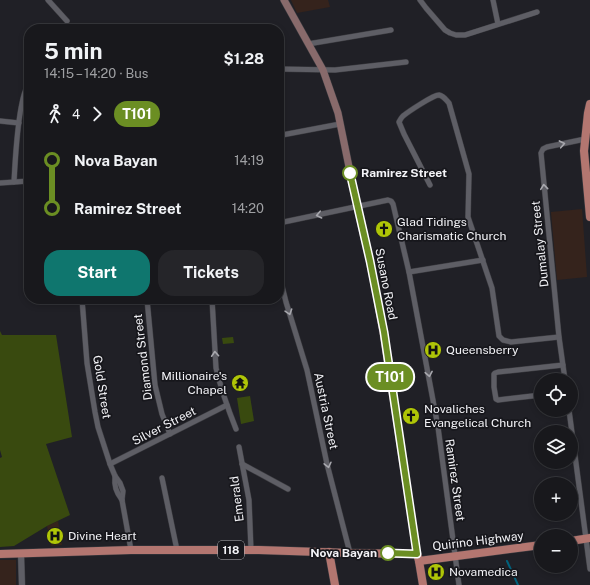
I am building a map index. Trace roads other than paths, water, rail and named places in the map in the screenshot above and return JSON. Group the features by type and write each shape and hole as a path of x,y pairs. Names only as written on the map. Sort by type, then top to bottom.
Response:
{"main road":[{"name":"Susano Road","path":"284,0 322,70 338,113 384,332 418,557"},
{"path":"590,104 584,151 590,217"},
{"path":"578,540 588,539"},
{"name":"Quirino Highway","path":"423,585 418,557 455,556 534,546"},
{"name":"118","path":"0,554 21,552 131,550 251,550 329,552 418,557"},
{"path":"329,552 335,585"}],"street":[{"path":"48,0 67,21"},
{"path":"420,0 445,30 456,35 465,35 537,12"},
{"path":"493,0 498,24"},
{"path":"308,44 391,30"},
{"path":"284,69 335,70 406,62"},
{"path":"14,182 19,124 24,92"},
{"path":"430,185 399,122 403,116 433,96 438,95 444,97 449,103 469,174 468,216 492,288 498,333 501,338 507,341 516,342 559,337"},
{"path":"0,121 19,124"},
{"path":"284,134 340,124"},
{"name":"Dumalay Street","path":"564,373 541,153 547,146 585,139"},
{"path":"0,183 24,181"},
{"name":"Ramirez Street","path":"358,206 388,200 393,204 422,336 438,427 459,585"},
{"path":"284,222 358,206"},
{"path":"409,272 482,260"},
{"name":"Austria Street","path":"284,294 307,370 327,464 350,553"},
{"name":"Gold Street","path":"82,304 87,363 98,427 114,476 120,483 123,491 122,500 131,550"},
{"name":"Diamond Street","path":"147,304 155,385 162,414 170,434"},
{"path":"212,304 216,368 236,429"},
{"path":"534,396 496,399 494,374 498,372 562,365"},
{"name":"Silver Street","path":"110,464 227,405"},
{"path":"570,417 588,539 590,569"},
{"name":"Emerald","path":"239,446 249,500 251,550"},
{"path":"242,464 288,489"},
{"path":"162,478 177,550"},
{"path":"21,552 22,585"}],"waterway":[{"path":"507,561 518,585"}],"place":[{"name":"Ramirez Street","path":"350,173"},
{"name":"Glad Tidings Charismatic Church","path":"384,229"},
{"name":"Queensberry","path":"433,350"},
{"name":"Millionaire's Chapel","path":"240,383"},
{"name":"Novaliches Evangelical Church","path":"411,416"},
{"name":"Divine Heart","path":"55,536"},
{"name":"Nova Bayan","path":"388,553"},
{"name":"Novamedica","path":"436,572"}]}
